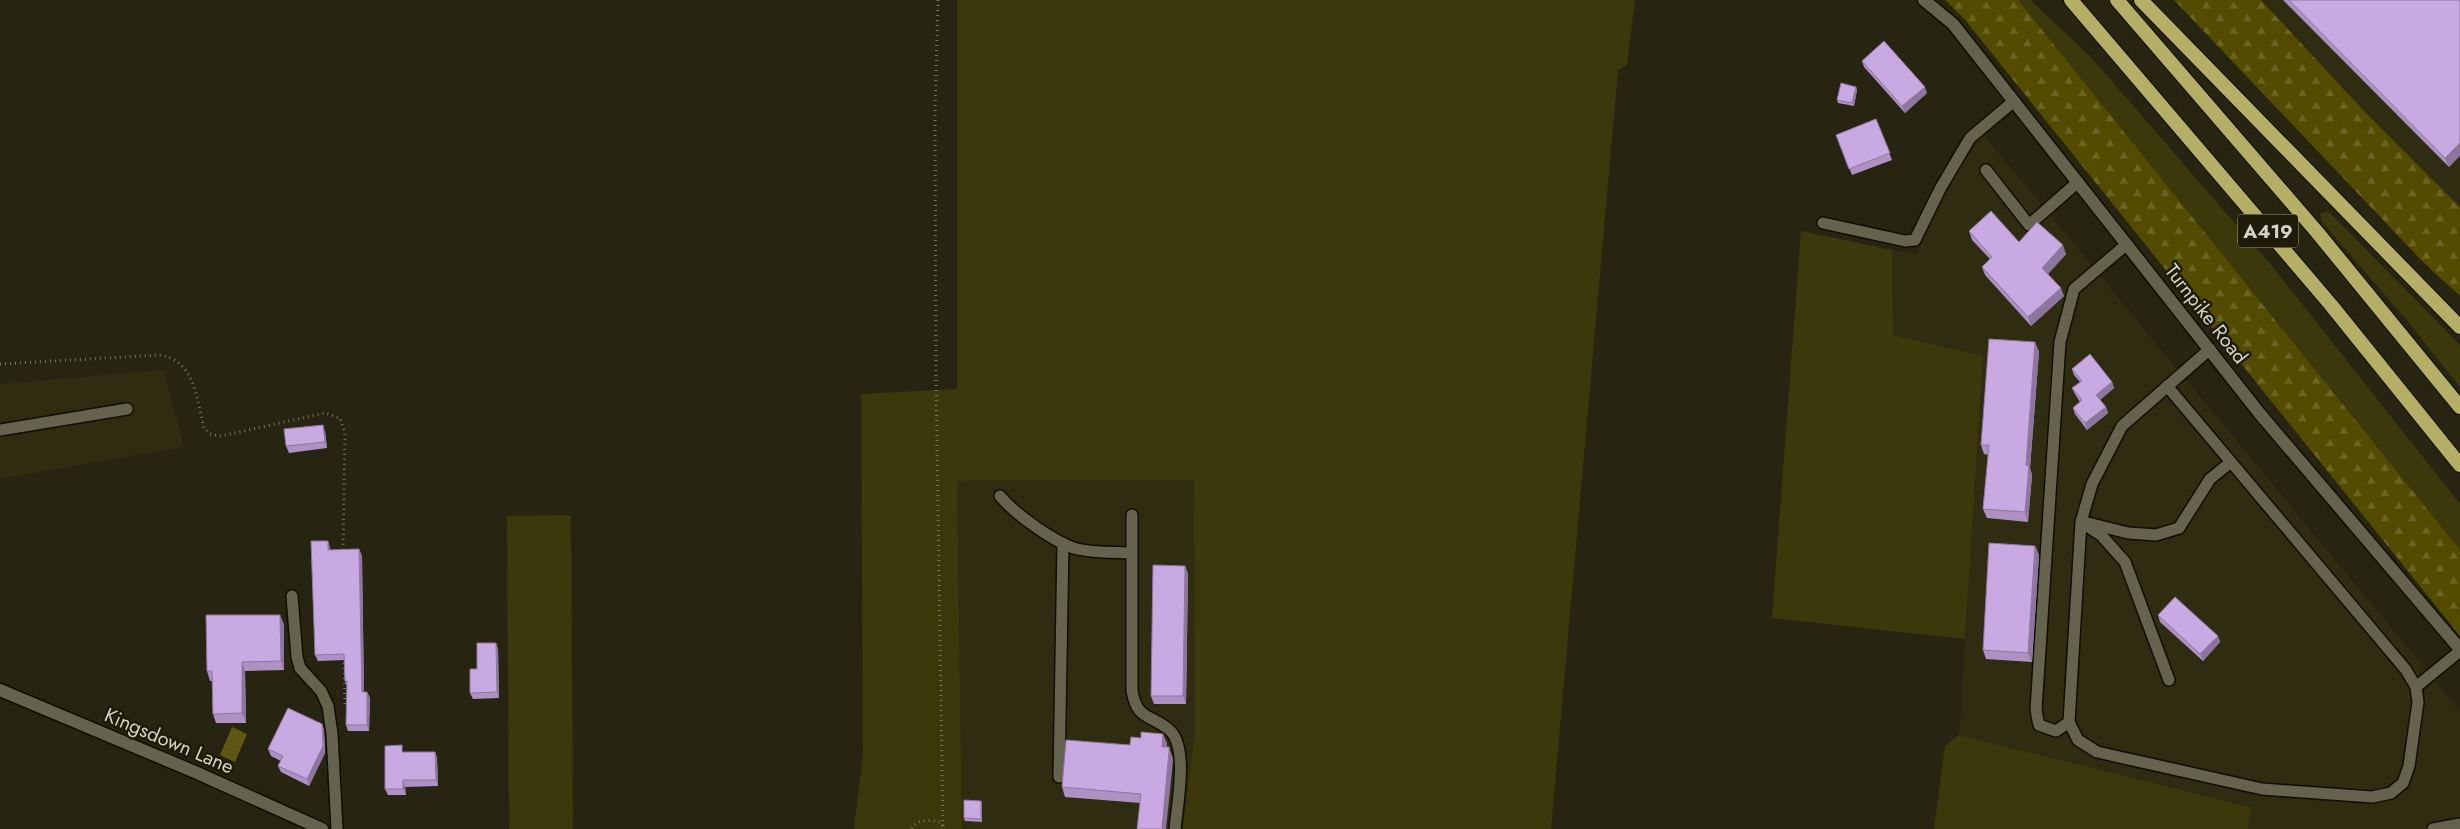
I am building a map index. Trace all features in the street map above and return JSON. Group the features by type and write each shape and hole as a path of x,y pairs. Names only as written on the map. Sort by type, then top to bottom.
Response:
{"highway":[{"name":"A419","path":"2071,0 2331,305 2460,465"},
{"name":"A419","path":"2116,0 2317,232 2460,407"},
{"path":"2141,0 2460,327"}],"street":[{"name":"Turnpike Road","path":"1924,0 1953,24 2260,414 2460,650"},
{"name":"Kingsdown Lane","path":"0,690 195,772 322,829"}],"lane":[{"path":"1823,223 1905,242 1915,240 1940,189 1970,138 2014,101"},
{"path":"1986,170 2029,225 2078,182"},
{"path":"2069,722 2056,731 2039,725 2036,710 2060,342 2074,289 2127,244"},
{"path":"2168,386 2406,670 2416,687 2418,702 2409,766 2403,783 2390,792 2372,797 2262,788 2097,752 2078,740 2069,722 2081,522 2092,484 2122,426 2210,349"},
{"path":"0,430 127,409"},
{"path":"2081,522 2128,533 2156,535 2179,528 2210,478 2232,462"},
{"path":"1000,496 1010,507 1062,543 1090,550 1132,552"},
{"path":"1132,515 1132,691 1138,710 1155,722 1168,728 1177,741 1181,760 1175,829"},
{"path":"2081,522 2102,536 2125,562 2169,680"},
{"path":"1059,776 1062,543"},
{"path":"292,596 300,668 321,691 328,706 332,734 337,829"},
{"path":"2416,687 2460,650"},
{"path":"2433,829 2460,824"}],"path":[{"path":"938,0 935,112 936,369 943,828"},
{"path":"0,364 160,355 174,357 189,372 204,427 210,434 221,436 325,413 340,418 345,434 344,554"},
{"path":"344,650 345,707"},
{"path":"912,829 918,822 931,820 940,822 943,828"}],"shaded area":[{"path":"957,0 1635,0 1627,65 1618,70 1551,829 1183,829 1195,730 1194,480 991,480 957,481 962,829 854,829 863,754 861,394 957,389"},
{"path":"2018,0 2030,0 2091,57 2272,266 2460,504 2460,550"},
{"path":"2261,0 2460,0 2460,207 2366,113"},
{"path":"1983,134 2460,711 2460,829 2248,829 2250,806 1959,735 1983,356 1893,335 1892,250 1916,254 1949,182"},
{"path":"2328,211 2460,345 2460,387 2405,318 2322,222 2320,214"},
{"path":"1801,231 1892,250 1893,335 1983,356 1965,639 1772,618"},
{"path":"164,370 184,447 0,479 0,384"},
{"path":"1194,480 1195,730 1183,829 962,829 957,481"},
{"path":"571,515 573,829 509,829 507,516"},
{"path":"232,727 247,734 235,762 220,755"},
{"path":"1959,735 2251,807 2248,829 1934,829 1945,746"}],"green space":[{"path":"1945,0 2018,0 2460,550 2460,636 1965,20"},
{"path":"2174,0 2261,0 2366,113 2460,207 2460,296 2423,262"}],"building":[{"path":"2289,0 2460,0 2460,143 2445,158"},
{"path":"1884,41 1925,87 1902,106 1862,61"},
{"path":"1841,83 1856,87 1852,103 1837,100"},
{"path":"1876,119 1890,153 1849,169 1836,135"},
{"path":"1991,211 2019,242 2037,222 2063,245 2042,268 2061,288 2028,317 1982,267 1992,257 1969,231"},
{"path":"1989,339 2035,342 2026,465 2029,466 2025,512 1983,509 1989,445 1981,445"},
{"path":"2090,354 2112,382 2096,395 2106,407 2085,423 2073,408 2082,400 2072,388 2082,381 2072,369"},
{"path":"323,425 325,442 286,446 284,429"},
{"path":"311,541 328,541 328,550 359,549 362,692 367,692 367,725 346,725 347,681 345,681 344,654 315,655"},
{"path":"1989,543 2035,546 2028,653 1983,650"},
{"path":"1153,565 1185,566 1183,696 1151,696"},
{"path":"2175,597 2218,636 2200,654 2158,615"},
{"path":"206,615 280,615 281,661 242,662 242,713 213,714 212,671 207,671"},
{"path":"477,643 496,643 497,692 470,693 470,669 477,669"},
{"path":"288,708 322,724 323,746 307,779 278,766 283,756 268,749"},
{"path":"1141,732 1163,734 1162,747 1169,747 1162,829 1137,829 1141,794 1062,787 1066,740 1130,745 1131,737 1141,738"},
{"path":"402,745 402,752 435,752 436,780 403,780 403,789 385,789 385,746"},
{"path":"964,800 981,801 981,819 964,818"}]}
